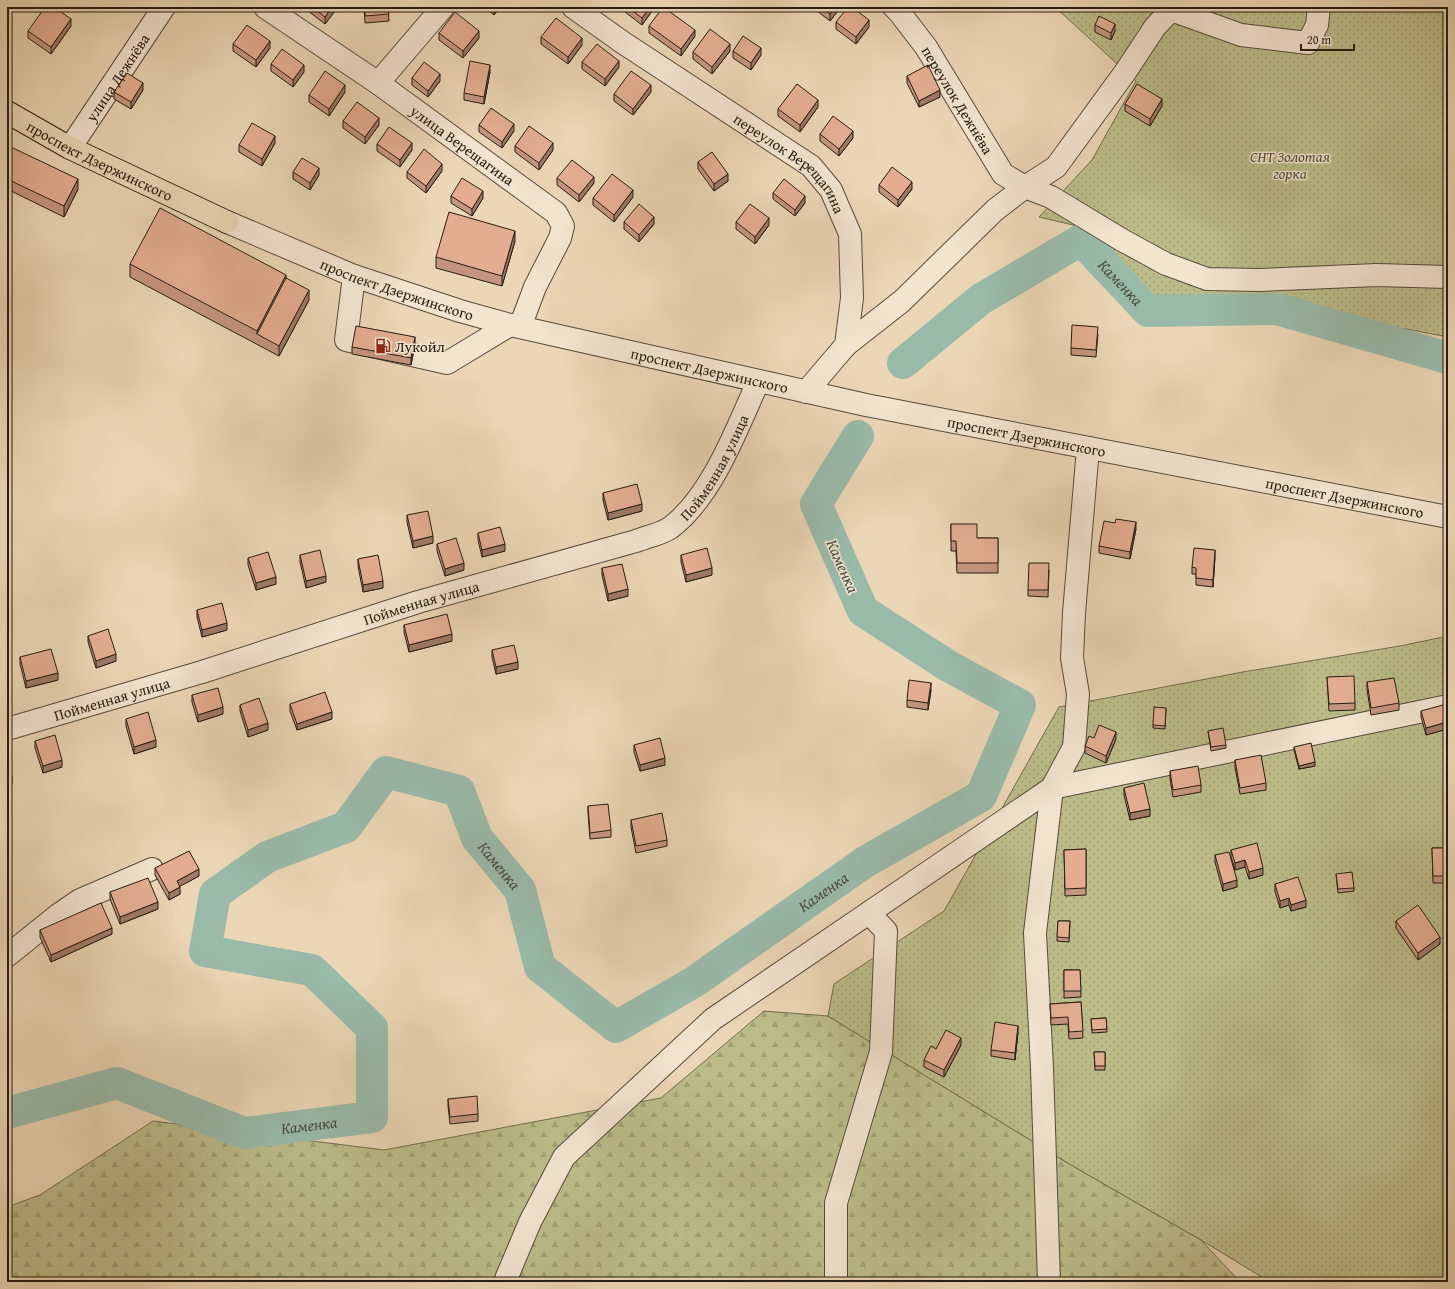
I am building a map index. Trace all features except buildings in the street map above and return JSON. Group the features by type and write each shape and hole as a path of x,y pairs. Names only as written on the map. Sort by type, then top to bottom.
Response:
{"main road":[{"name":"проспект Дзержинского","path":"7,112 70,148 227,222"}],"street":[{"name":"улица Дежнёва","path":"70,148 164,7"},
{"name":"улица Верещагина","path":"265,7 378,83 556,213 563,226 560,238 515,326"},
{"path":"378,83 443,7"},
{"name":"переулок Верещагина","path":"573,7 622,42 811,166 831,190 850,234 852,298 846,345"},
{"name":"переулок Дежнёва","path":"894,7 900,12 926,47 1003,174 1025,187 1051,197 1166,264 1208,279 1260,280 1377,276 1448,277"},
{"path":"806,392 846,345 902,301 995,210 1025,187 1056,167 1126,71 1155,27 1173,9 1241,35 1308,43 1317,25 1319,7"},
{"name":"проспект Дзержинского","path":"227,222 354,276 460,311 515,326 806,392 1448,517"},
{"path":"354,276 346,340 447,363 515,326"},
{"name":"Пойменная улица","path":"7,729 202,672 418,602 636,541 669,529 688,512 708,485 731,441 758,382"},
{"path":"1050,1282 1035,933 1052,788 1074,747 1078,694 1072,658 1074,613 1088,448"},
{"path":"506,1282 530,1222 564,1157 713,1019 1052,788 1448,706"},
{"path":"7,956 58,915 80,900 152,869"},
{"path":"836,1282 836,1203 881,1052 886,931 869,913"}],"green space":[{"name":"СНТ Золотая горка","path":"1055,7 1448,7 1448,337 1406,329 1143,312 1073,225 1039,217 1092,160 1136,81"},
{"path":"1448,636 1448,1282 1270,1282 1201,1240 1071,1165 828,1016 834,984 944,911 1059,707 1243,672 1400,646"},
{"path":"764,1011 828,1016 1071,1165 1201,1240 1240,1282 7,1282 7,1207 40,1195 153,1121 384,1150 661,1098"}],"waterway":[{"name":"Каменка","path":"903,363 981,299 1081,240 1148,311 1277,309 1448,358"},
{"name":"Каменка","path":"7,1113 117,1083 244,1133 372,1117 372,1028 312,970 205,951 215,894 267,857 346,827 386,772 459,791 477,838 520,890 540,967 616,1027 694,982 865,862 981,796 1020,705 950,667 863,611 816,504 858,436"}],"place":[{"name":"Лукойл","path":"383,346"}]}
